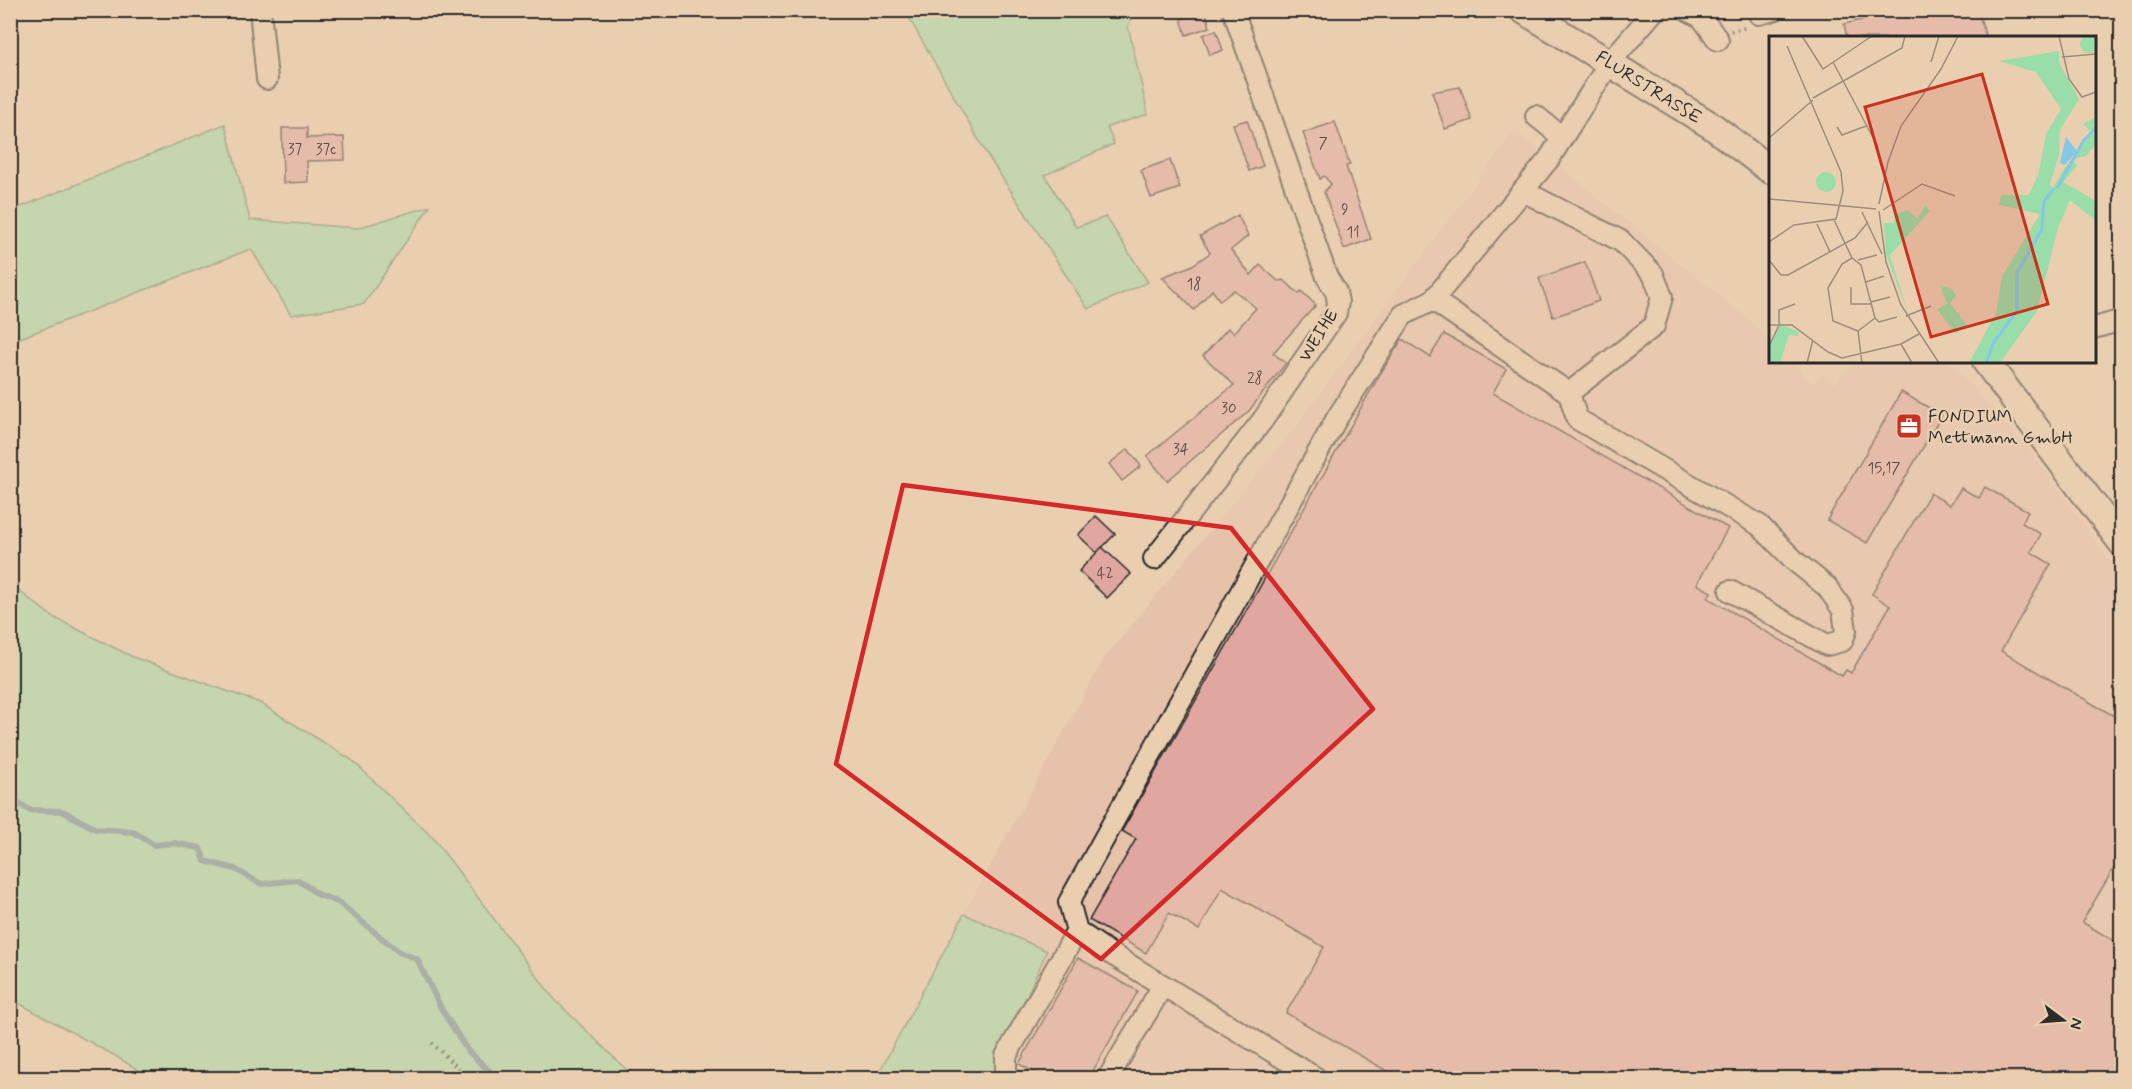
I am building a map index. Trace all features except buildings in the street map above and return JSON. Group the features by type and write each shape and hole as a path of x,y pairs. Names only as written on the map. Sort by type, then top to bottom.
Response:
{"main road":[{"name":"FLURSTRASSE","path":"1523,10 1712,126 1769,169"},
{"path":"1991,363 2121,543"}],"street":[{"path":"260,10 267,79"},
{"name":"WEIHE","path":"1154,559 1262,421 1336,313 1338,302 1336,292 1327,277 1278,111 1233,10"},
{"path":"1316,1078 1162,987 1077,931 1069,902 1337,418 1403,315 1433,300 1523,191 1562,136 1636,22 1655,10"},
{"path":"1688,10 1702,18 1718,40"},
{"path":"1536,116 1562,136"},
{"path":"1523,191 1621,241 1653,274 1662,297 1654,326 1569,393"},
{"path":"1433,300 1569,393 1577,419 1759,525 1796,562 1827,587 1842,610 1846,631 1842,641 1827,645 1730,591"},
{"path":"2096,327 2121,320"},
{"path":"1011,1078 1006,1076 1006,1056 1077,931"},
{"path":"1108,1078 1162,987"}],"path":[{"path":"432,1043 468,1078"}],"highlighted area":[{"path":"903,485 1231,528 1373,709 1101,959 836,764"}],"shaded area":[{"path":"1515,131 1748,319 1769,340 1769,363 1792,363 1813,384 1824,374 1834,384 1854,363 1950,363 2031,452 2121,577 2121,1078 990,1078 1046,951 964,914 1105,657 1294,429"}],"green space":[{"path":"905,11 1134,11 1128,26 1148,114 1107,127 1114,144 1045,175 1076,227 1106,217 1148,282 1088,309 988,156"},
{"path":"225,124 250,220 358,228 430,206 364,304 291,315 251,249 15,340 10,329 11,211"},
{"path":"10,584 53,617 133,657 260,703 352,760 434,839 555,1000 635,1078 151,1078 11,999"},
{"path":"964,914 1047,951 990,1078 876,1078"}],"waterway":[{"path":"10,797 29,810 62,811 96,829 134,832 154,845 174,843 200,848 205,861 235,869 261,884 298,880 319,895 338,902 399,952 417,959 442,1010 467,1050 497,1078"}],"place":[{"name":"FONDIUM Mettmann GmbH","path":"1909,426"}]}
